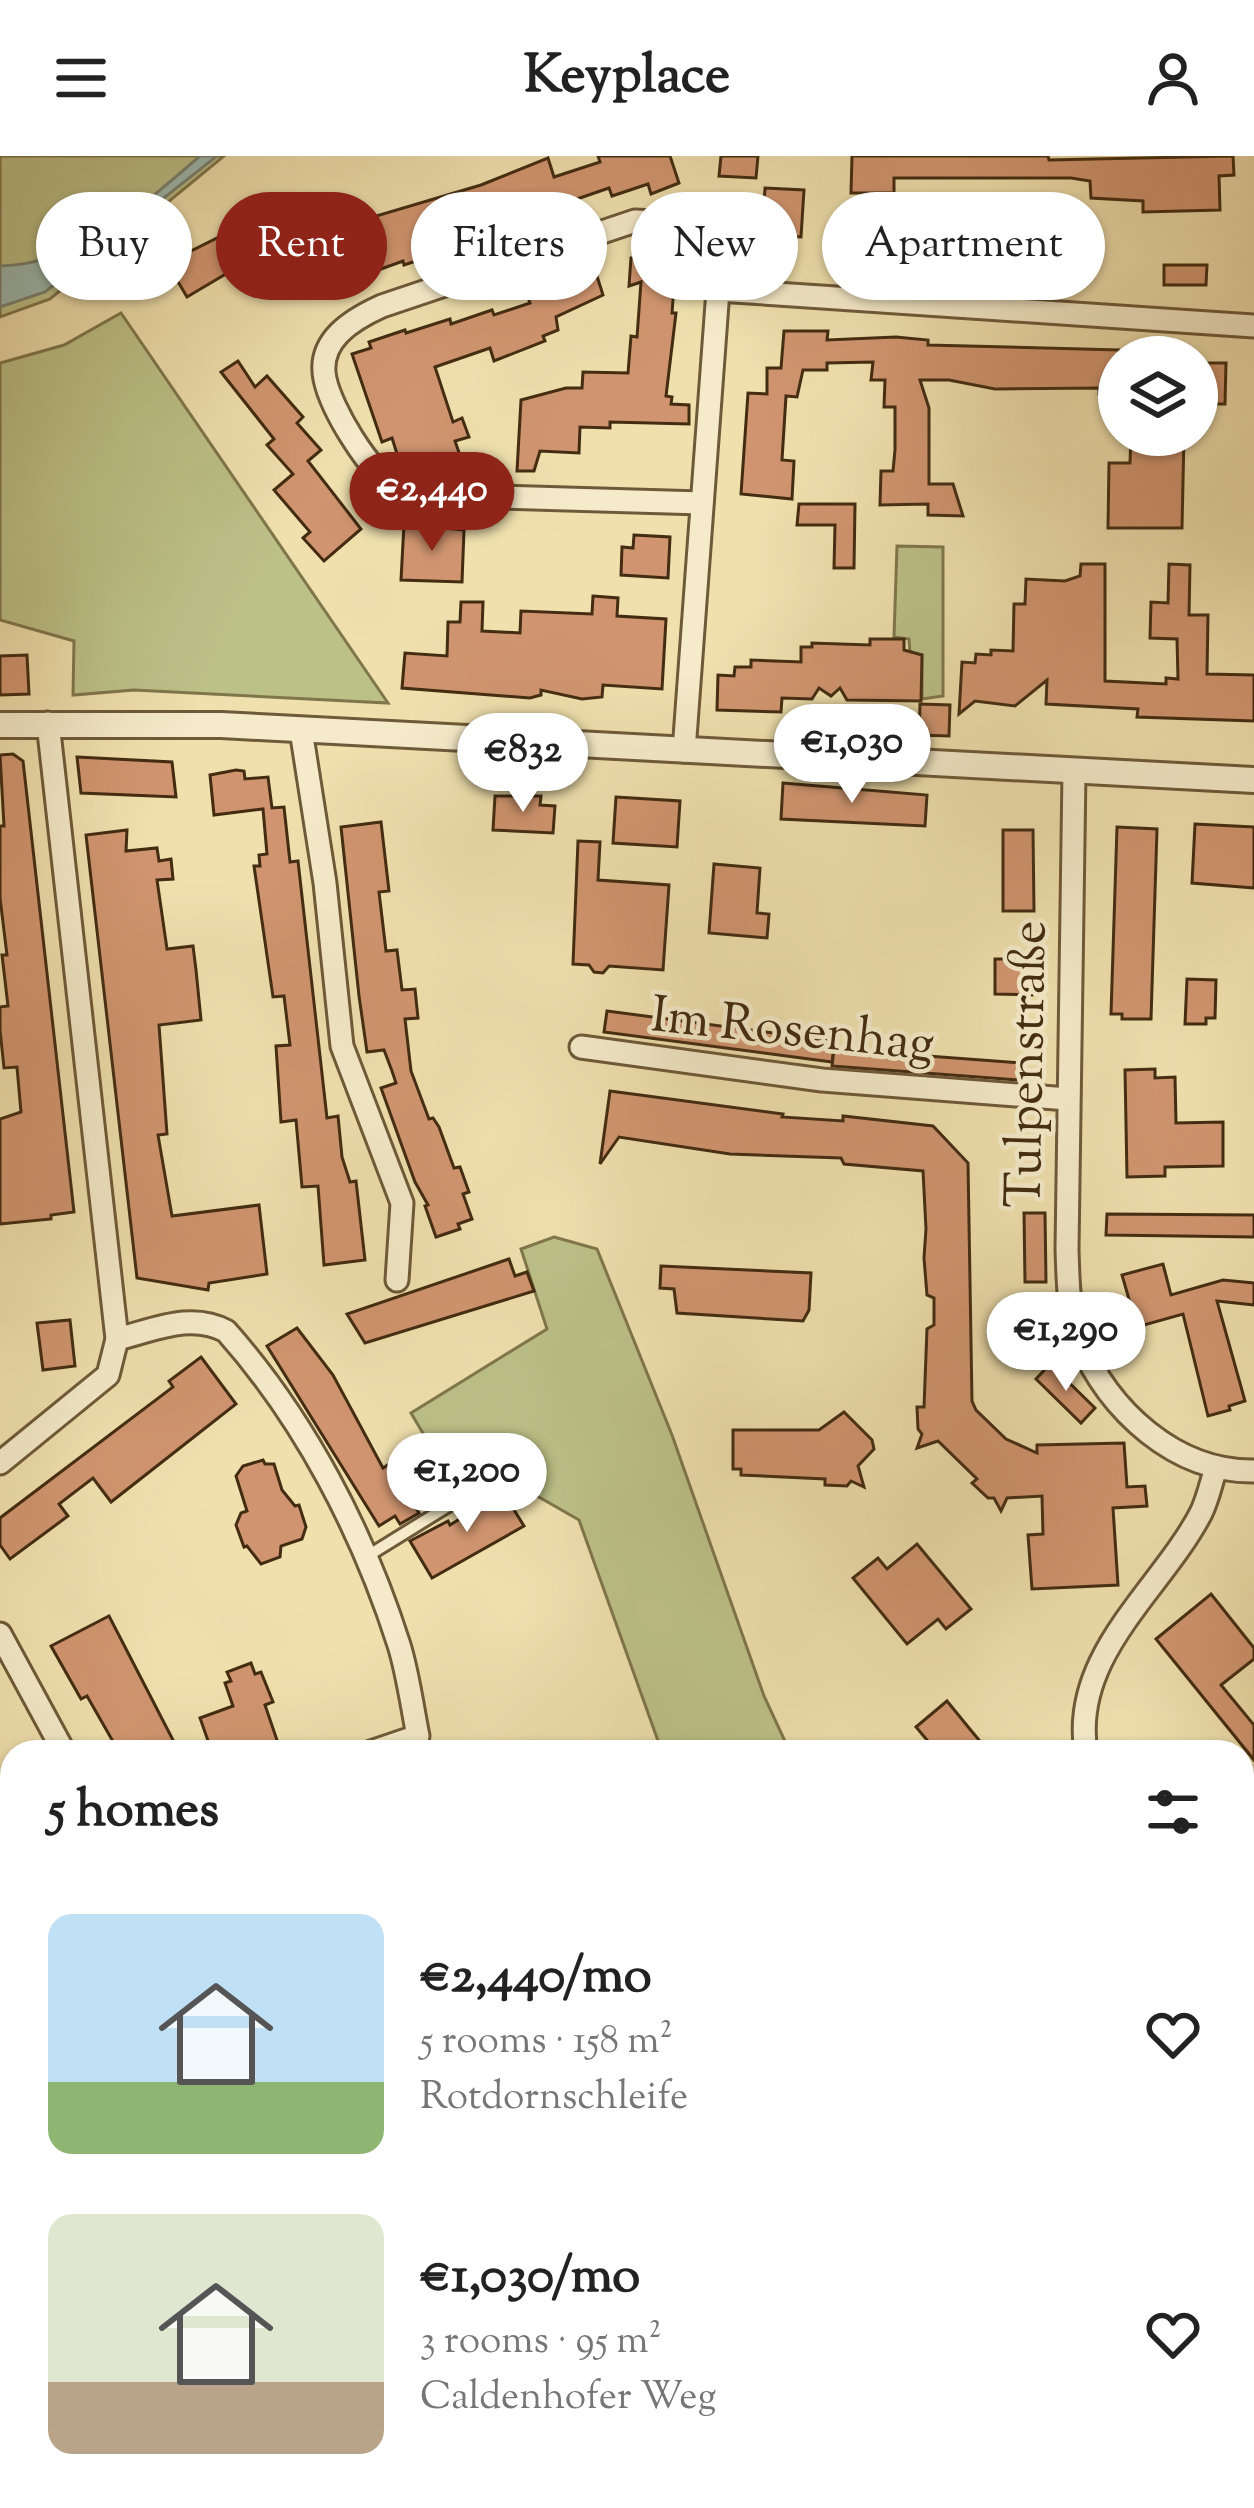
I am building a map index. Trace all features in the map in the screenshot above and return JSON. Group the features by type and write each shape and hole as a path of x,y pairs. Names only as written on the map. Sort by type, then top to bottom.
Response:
{"street":[{"path":"631,222 382,306 330,342 324,357 326,382 340,414 376,470 394,485 440,495 702,503"},
{"path":"798,295 1254,326"},
{"path":"684,751 717,300"},
{"path":"0,1463 108,1375 117,1339 48,723"},
{"path":"0,725 301,730 1254,780"},
{"path":"301,730 325,883 342,1046 402,1203 398,1280"},
{"name":"Tulpenstraße","path":"1074,772 1070,1306 1079,1340 1109,1390 1154,1438 1195,1462 1254,1472"},
{"name":"Im Rosenhag","path":"581,1048 822,1080 1068,1099"},
{"path":"117,1339 187,1321 212,1323 226,1331 317,1456 366,1557 400,1648 418,1736 406,1740"},
{"path":"1085,1740 1083,1714 1095,1673 1201,1513 1216,1468"},
{"path":"0,1634 57,1740"}],"lane":[{"path":"366,1557 466,1496"}],"green space":[{"path":"0,156 224,156 180,192 36,192 36,300 47,300 0,317"},
{"path":"121,313 388,703 134,690 73,695 74,641 0,620 0,363 64,345"},
{"path":"897,546 943,547 943,696 922,699 922,655 910,653 909,639 894,637"},
{"path":"554,1237 597,1249 672,1435 764,1696 784,1740 658,1740 579,1520 530,1492 509,1453 453,1484 411,1413 547,1329 521,1249"}],"water":[{"path":"200,156 217,156 171,192 156,192"},
{"path":"36,261 36,295 0,307 0,266"}],"building":[{"path":"598,156 670,156 679,183 656,192 650,192 648,184 612,196 609,188 597,192 457,192 548,158 554,177 600,162"},
{"path":"721,156 758,156 756,178 719,176"},
{"path":"852,156 1048,156 1049,160 1233,156 1234,175 1219,176 1220,210 1143,212 1143,201 1105,199 1105,192 1091,192 1090,181 1071,178 894,178 894,192 851,192"},
{"path":"765,188 804,190 801,237 798,192 765,192"},
{"path":"411,206 411,263 387,267 387,213"},
{"path":"216,238 216,280 192,294 192,250"},
{"path":"1164,265 1207,265 1206,285 1164,285"},
{"path":"592,300 556,317 558,330 543,336 545,341 494,361 490,348 435,367 453,422 462,418 469,437 455,441 464,467 444,473 440,463 417,471 412,456 399,460 392,438 382,442 352,354 371,348 369,342 405,330 450,319 451,324 492,310 494,315 530,303"},
{"path":"640,300 673,300 672,313 676,313 666,396 672,397 671,404 689,405 689,424 610,422 610,428 580,427 579,453 540,451 534,471 517,471 521,400 582,388 583,372 628,373 631,336 637,337"},
{"path":"784,331 828,331 827,340 896,337 928,340 928,345 1098,349 1098,388 995,389 920,380 929,408 929,484 953,484 963,516 928,515 928,504 880,505 881,471 893,471 895,407 884,407 885,380 871,380 873,362 827,363 827,370 803,370 797,397 786,396 782,460 794,461 792,499 741,494 748,393 767,394 767,368 781,368"},
{"path":"238,361 255,387 267,376 303,417 297,423 321,450 308,461 361,529 324,561 303,538 310,532 274,490 293,474 267,445 274,439 221,372"},
{"path":"1218,363 1226,363 1225,404 1218,404"},
{"path":"1130,456 1184,456 1182,528 1108,528 1109,463 1130,463"},
{"path":"799,504 855,504 854,568 834,568 835,525 797,525"},
{"path":"404,524 464,530 462,582 401,580"},
{"path":"634,535 670,537 668,578 621,575 622,547 633,548"},
{"path":"1081,564 1105,564 1105,681 1166,684 1166,678 1178,679 1177,639 1150,638 1151,602 1168,603 1169,564 1190,565 1189,615 1208,615 1207,674 1254,675 1254,721 1137,717 1138,709 1046,704 1047,680 1015,706 975,701 959,714 962,662 975,663 976,654 991,655 991,650 1013,651 1014,604 1025,604 1026,579 1065,581 1080,576"},
{"path":"593,596 618,598 617,616 666,619 662,689 603,685 602,697 582,699 541,690 541,695 530,698 402,688 405,653 447,656 448,622 460,622 461,602 483,602 482,631 520,633 521,611 592,614"},
{"path":"870,639 904,639 904,650 922,655 921,701 847,700 840,688 831,696 819,688 812,699 782,698 781,712 717,710 718,675 734,676 735,667 751,667 751,660 801,662 801,647 812,647 812,643 870,645"},
{"path":"27,655 29,694 0,695 0,656"},
{"path":"920,704 950,705 949,736 919,735"},
{"path":"13,754 23,761 74,1212 0,1224 0,1119 21,1112 17,1067 4,1068 0,1030 0,1007 8,1006 0,898 0,826 4,826 0,755"},
{"path":"77,757 172,762 176,797 81,793"},
{"path":"244,771 245,779 268,777 272,808 284,807 290,862 298,861 327,1118 338,1116 342,1157 350,1182 356,1181 365,1260 324,1265 318,1186 302,1187 296,1120 281,1122 276,1046 290,1045 284,996 273,997 254,866 260,866 259,855 267,854 263,809 214,815 210,775"},
{"path":"783,783 927,795 925,826 781,819"},
{"path":"495,796 541,796 540,805 555,806 553,833 493,830"},
{"path":"616,797 680,801 677,847 613,843"},
{"path":"381,822 389,891 379,892 386,951 397,950 402,990 415,989 418,1018 405,1019 411,1071 429,1119 439,1127 469,1192 463,1194 472,1219 436,1237 381,1088 396,1083 392,1071 384,1050 367,1052 359,996 341,827"},
{"path":"1195,824 1254,827 1254,888 1192,883"},
{"path":"1117,827 1157,829 1151,1019 1111,1014"},
{"path":"127,830 126,851 157,848 159,861 171,859 173,879 157,880 167,949 193,946 196,970 201,1020 159,1025 167,1134 158,1135 172,1216 259,1205 267,1274 209,1283 208,1290 137,1278 86,835"},
{"path":"1003,830 1033,830 1034,911 1003,911"},
{"path":"578,841 600,842 598,880 669,885 663,970 609,966 603,973 589,965 573,964"},
{"path":"714,864 760,868 757,913 769,914 767,938 709,933"},
{"path":"995,959 1033,959 1032,995 995,994"},
{"path":"1187,979 1216,980 1215,1018 1206,1018 1206,1024 1185,1024"},
{"path":"607,1011 835,1041 832,1062 604,1032"},
{"path":"834,1049 1020,1063 1019,1080 832,1066"},
{"path":"1155,1069 1155,1078 1175,1077 1176,1123 1223,1122 1223,1166 1165,1167 1165,1176 1127,1177 1125,1070"},
{"path":"610,1091 782,1117 843,1121 843,1116 933,1126 968,1163 972,1401 1006,1439 1037,1453 1037,1445 1124,1443 1127,1487 1145,1486 1147,1506 1113,1508 1118,1585 1032,1589 1028,1535 1043,1534 1042,1496 1007,1498 1001,1511 938,1441 917,1448 922,1434 917,1407 924,1407 927,1329 934,1325 934,1298 927,1295 924,1258 923,1171 844,1164 841,1158 730,1154 619,1137 600,1164"},
{"path":"1024,1213 1045,1213 1046,1282 1025,1282"},
{"path":"1107,1214 1254,1215 1254,1237 1106,1235"},
{"path":"509,1259 515,1276 527,1272 534,1291 365,1343 347,1314"},
{"path":"1163,1264 1171,1295 1223,1280 1254,1283 1254,1305 1217,1301 1245,1401 1229,1406 1230,1410 1208,1416 1183,1314 1137,1327 1122,1275"},
{"path":"661,1266 811,1273 809,1310 803,1321 677,1313 674,1289 660,1288"},
{"path":"70,1320 75,1366 43,1370 37,1323"},
{"path":"297,1328 333,1375 383,1468 389,1464 419,1513 400,1524 395,1516 379,1526 267,1346"},
{"path":"201,1357 236,1404 111,1502 93,1478 59,1504 68,1516 10,1559 0,1545 0,1518 173,1387 169,1381"},
{"path":"1050,1364 1095,1408 1081,1423 1036,1379"},
{"path":"844,1412 872,1440 874,1449 858,1466 864,1487 851,1481 847,1486 825,1485 825,1479 741,1475 741,1469 733,1469 733,1430 819,1430"},
{"path":"263,1460 274,1464 282,1490 299,1505 306,1527 302,1539 281,1546 280,1557 261,1564 244,1547 236,1525 247,1511 236,1476 243,1466"},
{"path":"503,1492 524,1526 432,1578 410,1541 448,1521 450,1525"},
{"path":"917,1544 971,1609 946,1629 938,1619 907,1644 853,1578 878,1558 887,1569"},
{"path":"1211,1594 1254,1648 1254,1659 1221,1685 1254,1725 1254,1740 1238,1740 1156,1639"},
{"path":"109,1616 173,1740 112,1740 87,1696 81,1699 51,1646"},
{"path":"251,1663 255,1674 261,1672 273,1702 265,1705 277,1740 208,1740 200,1718 233,1706 225,1683 231,1681 227,1672"},
{"path":"947,1701 979,1740 927,1740 916,1727"}]}
